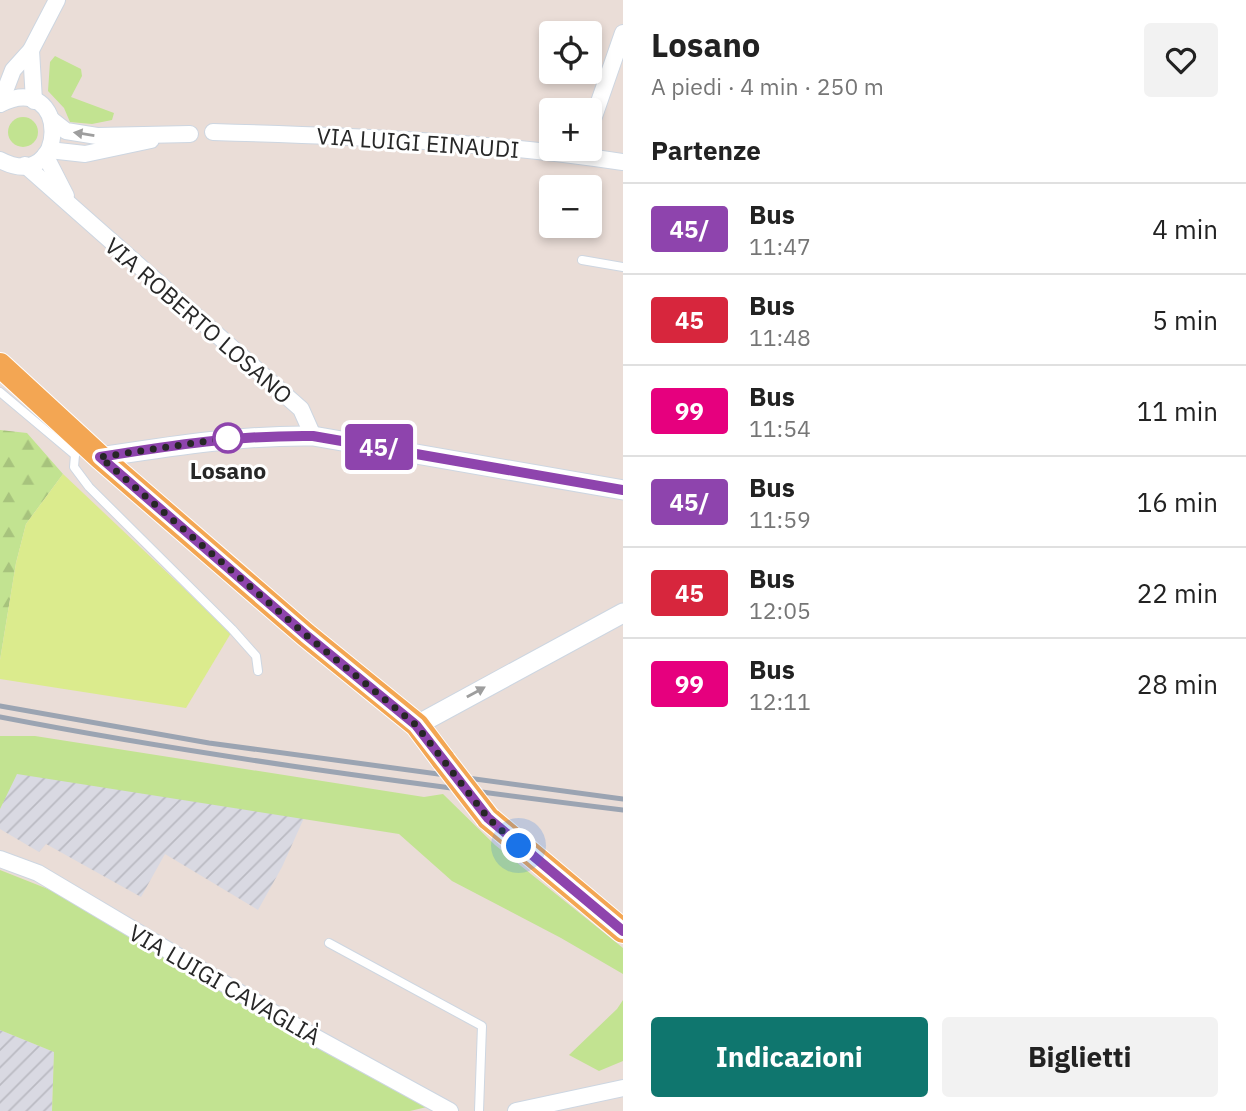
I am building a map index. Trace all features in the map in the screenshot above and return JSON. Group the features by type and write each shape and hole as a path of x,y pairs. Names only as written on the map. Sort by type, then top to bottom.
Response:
{"main road":[{"path":"0,365 86,451 416,725 488,818 623,930"}],"street":[{"path":"0,104 13,70 31,50 57,0"},
{"path":"600,98 623,33"},
{"path":"31,50 34,101"},
{"path":"0,104 20,97 34,101 47,111 54,130 47,153"},
{"path":"52,120 66,131 97,136 190,134"},
{"name":"VIA LUIGI EINAUDI","path":"213,132 386,137 539,148"},
{"path":"0,173 22,166 47,153 85,154 170,135"},
{"name":"VIA ROBERTO LOSANO","path":"47,153 74,210"},
{"name":"VIA LUIGI EINAUDI","path":"602,157 623,162"},
{"path":"0,160 22,166"},
{"name":"VIA ROBERTO LOSANO","path":"22,166 301,409 313,436"},
{"path":"86,451 265,435 313,436 623,490"},
{"path":"416,725 623,613"},
{"name":"VIA LUIGI CAVAGLIÀ","path":"0,859 38,873 304,1031 450,1111"},
{"path":"516,1111 579,1104 623,1088"}],"lane":[{"path":"582,260 623,267"},
{"path":"0,392 86,451 74,467 89,487 232,629 256,656 258,671"},
{"path":"330,943 482,1026 479,1111"}],"shaded area":[{"path":"16,773 304,818 282,867 258,910 165,854 141,897 46,844 39,852 0,829 0,809"},
{"path":"0,1030 54,1052 52,1111 0,1111"}],"green space":[{"path":"55,56 81,69 82,76 71,97 114,113 112,120 92,124 70,122 64,108 48,91 50,62"},
{"path":"23,117 34,121 38,132 34,143 23,147 12,143 8,132 12,121"},
{"path":"0,430 27,433 63,474 26,524 16,563 0,660"},
{"path":"63,474 231,633 186,708 0,679 0,660 16,563 26,524"},
{"path":"0,736 35,736 424,797 443,794 495,845 623,948 623,974 452,881 399,834 17,774 0,809"},
{"path":"0,870 53,891 427,1107 410,1111 52,1111 54,1052 0,1030"},
{"path":"623,1000 623,1061 599,1071 569,1055 617,1009"}],"railway":[{"path":"0,706 209,743 623,799"},
{"path":"0,717 233,757 623,810"}],"bus line":[{"name":"45/","path":"623,490 313,436 265,435 202,441 100,457 306,635 416,725 488,818 623,931"}],"place":[{"name":"Losano","path":"228,438"}],"route":[{"path":"228,438 100,457 306,635 416,725 488,818 519,846"}]}
